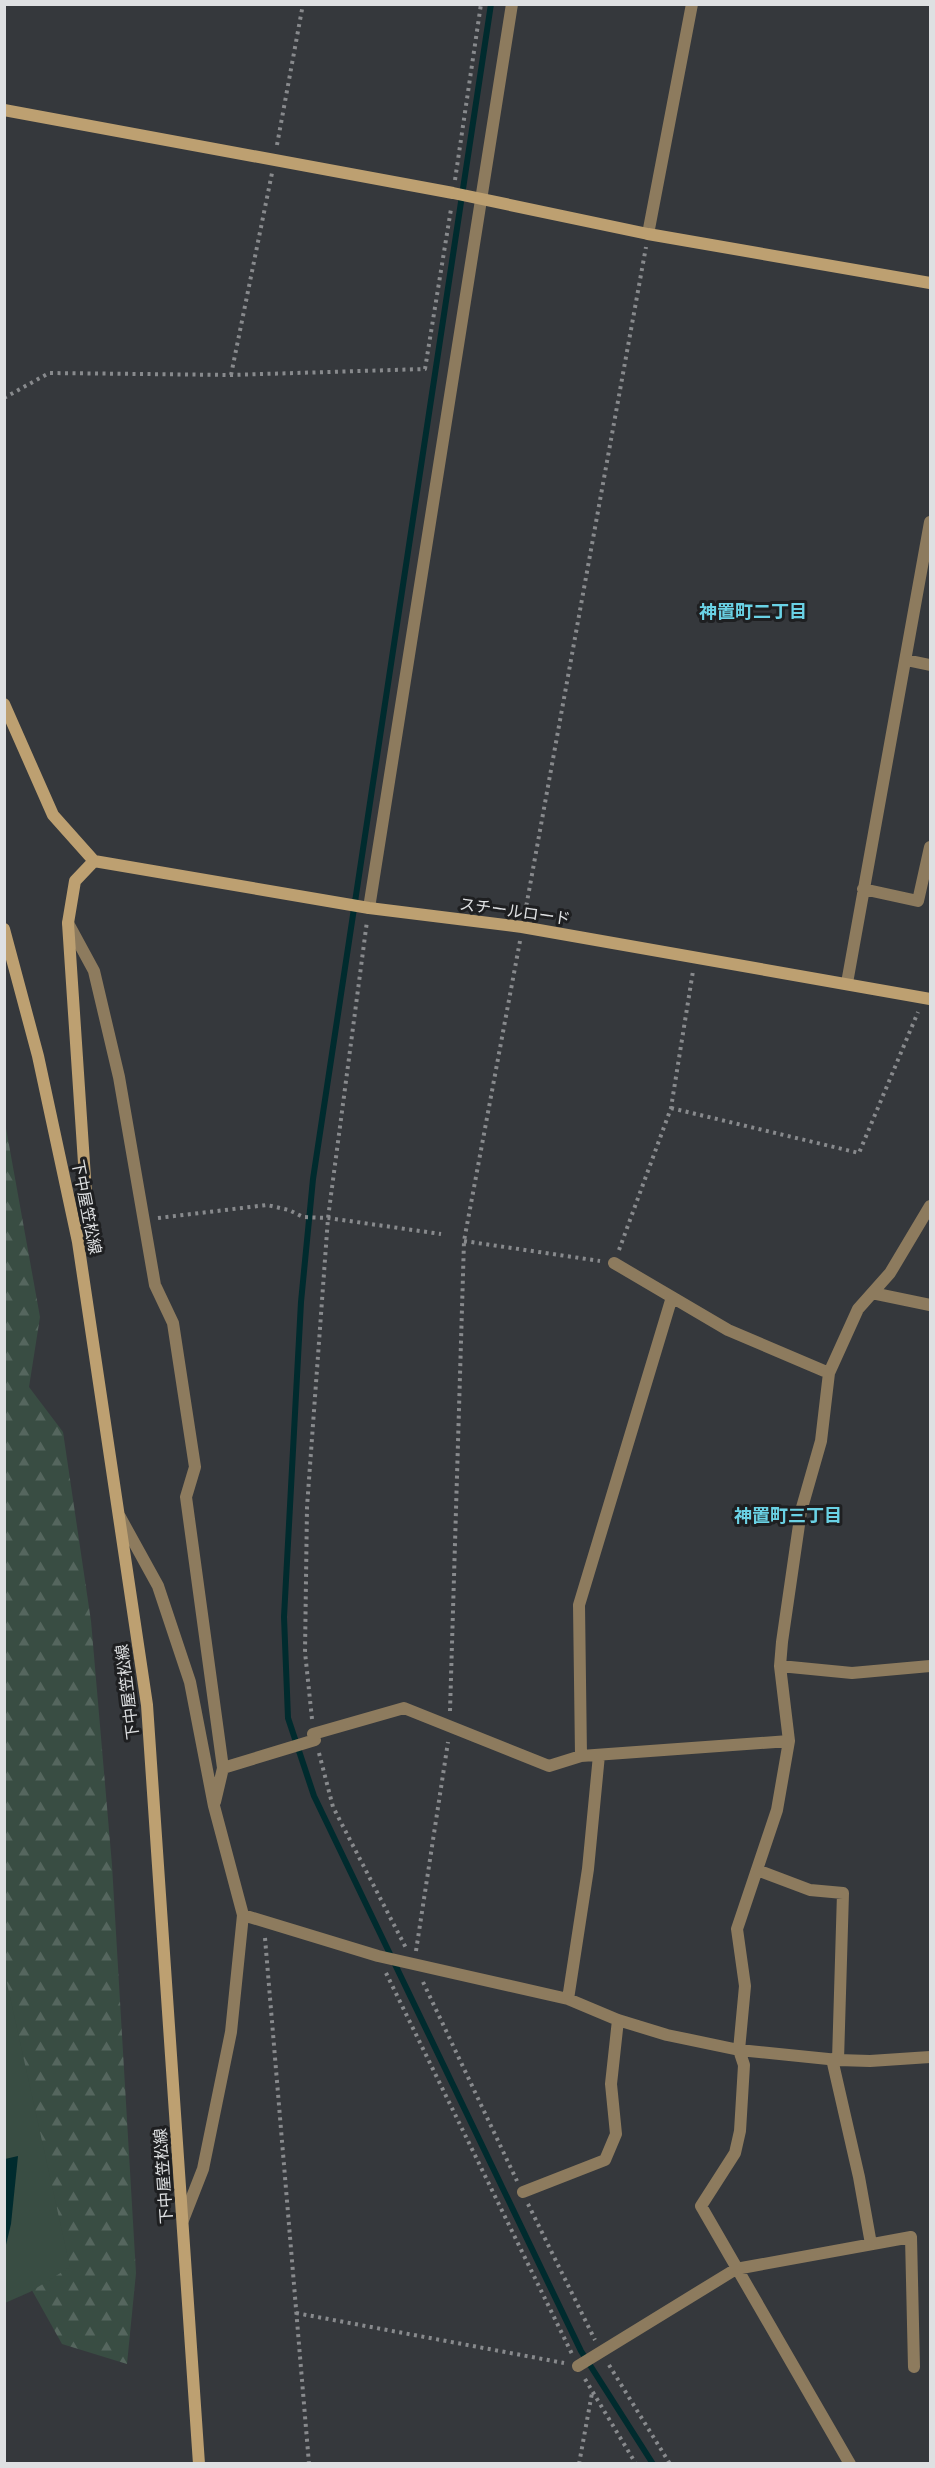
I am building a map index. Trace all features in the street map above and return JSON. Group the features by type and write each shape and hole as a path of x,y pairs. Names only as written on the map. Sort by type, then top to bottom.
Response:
{"street":[{"path":"369,908 483,199 512,4"},
{"path":"648,234 692,4"},
{"path":"4,110 453,193 648,234 930,284"},
{"path":"847,983 930,522"},
{"path":"906,660 930,665"},
{"path":"4,704 53,815 94,861 75,881 68,923 88,1223 78,1242"},
{"path":"863,889 918,902 930,847"},
{"name":"スチールロード","path":"94,861 369,908 522,927 927,998"},
{"path":"68,923 94,971 119,1077 155,1285 173,1323 195,1467 186,1497 224,1768 214,1806"},
{"name":"下中屋笠松線","path":"4,929 38,1056 78,1242 147,1705 198,2463"},
{"path":"850,2463 701,2206 735,2153 740,2131 744,2065 739,2050 745,1986 737,1929 777,1810 789,1741 780,1666 801,1511 820,1441 829,1373 858,1309 890,1272 930,1206"},
{"path":"614,1263 728,1329 829,1373"},
{"path":"872,1293 930,1305"},
{"path":"580,1756 579,1605 672,1297"},
{"path":"120,1517 158,1586 190,1682 214,1806 243,1915 231,2032 202,2169 183,2220"},
{"path":"780,1666 852,1673 930,1666"},
{"path":"224,1768 404,1708 450,1729 549,1766 580,1756 789,1741"},
{"path":"568,1999 588,1869 599,1755"},
{"path":"757,1870 810,1890 843,1893 835,2060 871,2244"},
{"path":"243,1915 380,1957 568,1999 618,2020 667,2036 739,2050 835,2060 870,2061 930,2057"},
{"path":"523,2192 605,2160 616,2134 611,2084 618,2020"},
{"path":"578,2365 736,2269 912,2237 914,2367"}],"path":[{"path":"231,375 303,4"},
{"path":"4,398 49,373 231,375 425,369 481,4"},
{"path":"408,1962 450,1729 464,1241 648,234"},
{"path":"464,1241 614,1263 671,1108 695,959"},
{"path":"671,1108 859,1153 927,998"},
{"path":"144,1220 267,1205 289,1210 303,1217 328,1218 441,1234"},
{"path":"264,1923 309,2463"},
{"path":"380,1957 578,2365 636,2463"},
{"path":"296,2313 578,2365"},
{"path":"579,2463 592,2392"}],"green space":[{"path":"4,1117 40,1317 29,1387 63,1432 91,1621 112,1865 136,2273 127,2364 62,2344 24,2276 5,2105"},
{"path":"4,1970 70,2267 30,2292 5,2303"}],"water":[{"path":"18,2156 11,2224 5,2249 5,2159"}],"waterway":[{"path":"491,4 313,1179 301,1302 284,1617 288,1718 314,1796 581,2351 653,2464"}],"district":[{"name":"神置町二丁目","path":"753,611"},
{"name":"神置町三丁目","path":"788,1515"}]}
